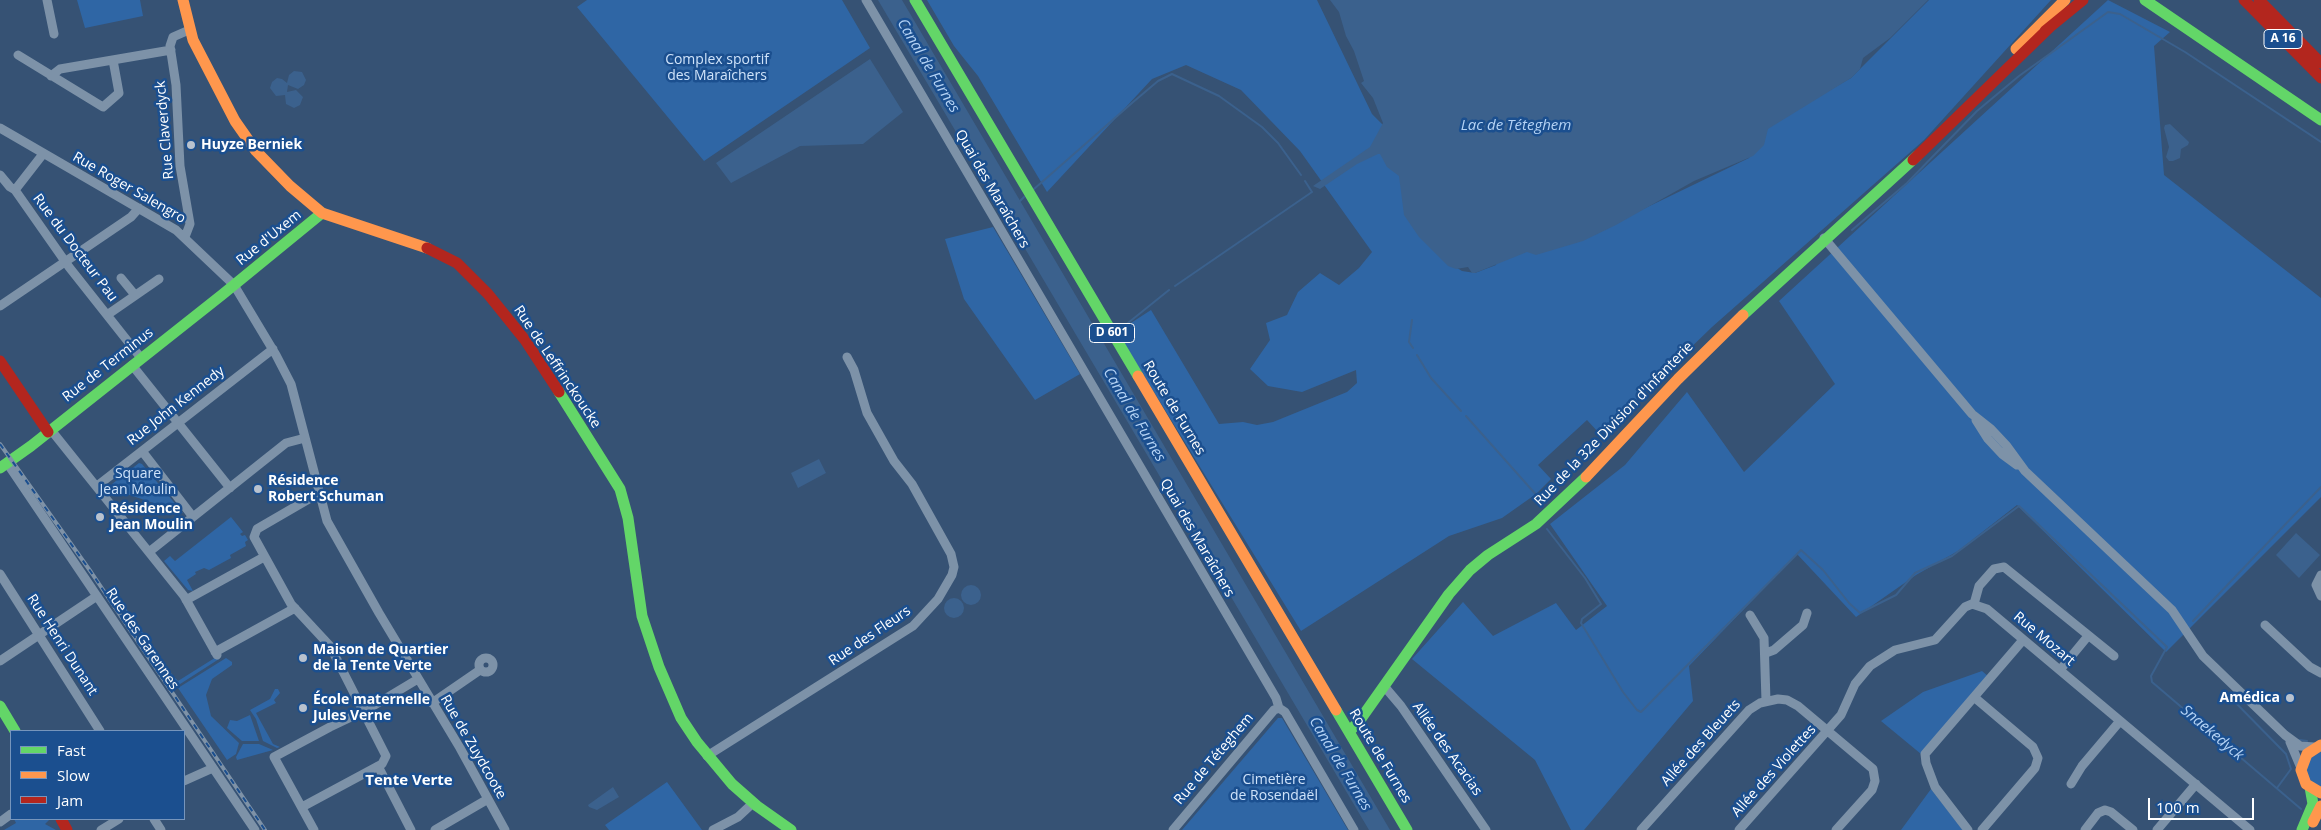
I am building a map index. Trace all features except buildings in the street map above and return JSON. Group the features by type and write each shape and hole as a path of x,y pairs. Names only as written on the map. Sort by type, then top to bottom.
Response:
{"main road":[{"name":"Rue de Leffrinckoucke","path":"184,0 189,30 199,54 249,142 290,186 322,213 431,249 457,263 488,294 532,350 620,489 628,518 640,605 655,656 681,718 707,756 753,803 791,830"},
{"name":"Route de Furnes","path":"915,0 1407,830"},
{"name":"Rue de la 32e Division d'Infanterie","path":"1931,143 1986,78 2065,0"},
{"name":"Rue de la 32e Division d'Infanterie","path":"1349,732 1449,594 1470,570 1532,527 1555,508 1618,445 1696,360 1766,294 1804,264 1826,241 1950,126 2077,0"},
{"path":"2045,31 2083,0"},
{"path":"2147,0 2321,120"},
{"name":"A 16","path":"2244,0 2321,78"},
{"name":"A 16","path":"2259,0 2321,63"},
{"name":"Rue d'Uxem","path":"234,285 322,213"},
{"name":"Rue de Terminus","path":"3,466 234,285"},
{"path":"0,361 49,431"},
{"path":"0,706 14,730"},
{"path":"0,717 10,734"},
{"path":"2302,830 2313,804 2310,788 2303,778 2301,768 2304,758 2318,746"},
{"path":"2310,788 2321,793"},
{"path":"2308,830 2321,806"}],"street":[{"path":"47,0 54,34"},
{"name":"Quai des Maraîchers","path":"866,0 1276,698 1279,708 1285,712 1354,830"},
{"path":"51,76 60,70 170,50 173,37 189,30"},
{"name":"Rue Claverdyck","path":"170,50 176,89 180,166 190,224 185,237"},
{"path":"18,55 100,106 105,106 119,93 113,60"},
{"name":"Rue Roger Salengro","path":"0,128 139,208 185,237 234,285"},
{"name":"Rue du Docteur Pau","path":"43,154 15,190 65,261 107,315 178,422 230,488"},
{"path":"0,175 10,188 15,190"},
{"path":"0,306 131,217 139,208"},
{"path":"1826,241 1972,414 1984,434 1999,451 2025,471 2172,610 2200,653 2285,735 2300,746 2318,746"},
{"path":"121,278 135,295"},
{"path":"107,315 159,279"},
{"name":"Rue de Zuydcoote","path":"234,285 273,349 290,384 320,495 334,522 342,549 432,703 457,742 505,830"},
{"name":"Rue John Kennedy","path":"97,486 273,349"},
{"name":"Rue des Fleurs","path":"707,756 912,626 938,599 952,575 954,567 952,554 910,480 894,462 867,413 854,370 847,356"},
{"path":"49,431 97,486 186,600 216,653 295,608"},
{"path":"149,552 286,443 305,438"},
{"path":"142,451 193,517"},
{"name":"Rue des Garennes","path":"3,466 97,596 255,830"},
{"path":"302,807 385,761 385,755 330,646 295,608 254,537 255,530 320,495"},
{"path":"186,600 264,556"},
{"path":"1828,730 1842,712 1858,681 1873,663 1895,650 1935,640 1965,608 1974,604 1980,586 1994,569 2004,566 2114,656"},
{"name":"Rue Henri Dunant","path":"0,574 99,730"},
{"path":"2321,575 2316,585 2321,596"},
{"path":"0,661 97,596"},
{"name":"Rue Mozart","path":"1974,604 1983,606 2250,830"},
{"path":"1766,653 1774,650 1803,625 1808,614"},
{"path":"1750,615 1763,635 1766,653 1766,701 1781,699 1793,703 1871,766 1875,778 1870,792 1836,830"},
{"path":"2265,625 2306,664 2321,673"},
{"path":"2060,670 2088,636"},
{"path":"1968,830 1937,790 1925,756 1928,748 2023,640"},
{"path":"432,703 480,670"},
{"path":"314,830 274,757 330,726 363,711 418,679"},
{"name":"Allée des Acacias","path":"1384,686 1401,706 1486,830"},
{"path":"1974,697 2033,747 2038,758 2035,768 1982,830"},
{"name":"Allée des Bleuets","path":"1641,830 1746,712 1755,705 1766,701"},
{"name":"Rue de Téteghem","path":"1172,830 1274,710 1279,708"},
{"path":"2071,784 2080,769 2120,721"},
{"name":"Allée des Violettes","path":"1739,830 1828,730"},
{"path":"2285,735 2296,753 2301,768"},
{"path":"378,766 411,830"},
{"path":"185,781 213,768"},
{"path":"2157,830 2196,784"},
{"path":"435,830 488,799"},
{"path":"713,830 738,817 753,803"},
{"path":"2085,830 2098,813 2105,810 2111,812 2133,830"},
{"path":"101,830 117,820"}],"green space":[{"path":"77,0 140,0 143,16 85,28"},
{"name":"Complex sportif des Maraîchers","path":"587,0 842,0 870,48 704,161 577,7"},
{"path":"927,0 1317,0 1372,114 1387,129 1446,261 1462,271 1475,273 1496,265 1505,217 1575,242 1749,158 1763,128 1851,78 1929,0 2051,0 1924,140 1712,327 1611,425 1598,432 1587,420 1538,465 1551,479 1536,494 1502,518 1449,536 1301,631 1117,332 1151,310 1219,424 1243,422 1257,425 1273,422 1347,392 1357,383 1356,370 1302,392 1268,386 1250,369 1270,340 1266,323 1287,315 1298,292 1320,273 1339,285 1359,268 1372,252 1300,151 1241,90 1186,65 1152,79 1047,192 978,76 954,46"},
{"path":"2108,0 2170,32 2154,46 2164,175 2321,298 2321,497 2166,652 2017,505 1958,551 1916,575 1856,617 1797,554 1689,666 1693,701 1584,830 1571,830 1535,760 1412,659 1463,602 1493,636 1556,603 1576,630 1607,606 1550,524 1625,465 1687,392 1744,472 1835,384 1779,301"},
{"path":"993,227 1080,374 1035,400 964,299 945,239"},
{"name":"Square Jean Moulin","path":"139,463 142,464 183,513 112,489 112,484"},
{"path":"231,517 243,532 240,534 242,536 245,535 248,540 245,542 246,546 230,555 231,558 209,570 204,568 195,572 196,574 187,580 193,591 188,590 164,561 170,556 175,561"},
{"path":"125,607 178,681 221,654 219,659 177,686"},
{"path":"226,658 232,662 232,665 212,679 206,695 211,716 239,743 236,754 227,760 178,688"},
{"path":"1982,671 1989,677 1921,754 1881,721 1923,692"},
{"path":"275,689 278,689 280,693 274,700 276,703 256,713 273,744 280,747 277,748 263,741 256,719 250,710 270,699"},
{"path":"250,715 259,741 242,741 227,728 230,720 237,721"},
{"name":"Cimetière de Rosendaël","path":"1278,718 1282,718 1348,830 1182,830"},
{"path":"243,744 259,744 273,750 237,760 236,757"},
{"path":"2321,749 2321,789 2316,787 2307,777 2306,764 2317,750"},
{"path":"667,782 702,830 609,830 605,825"},
{"path":"1931,789 1963,830 1901,830"},
{"path":"14,820 49,820 45,824 56,830 4,830 16,823"}],"water":[{"name":"Canal de Furnes","path":"878,0 902,0 1390,830 1369,830"},
{"name":"Lac de Téteghem","path":"1330,0 1928,0 1890,38 1863,58 1860,69 1851,78 1768,129 1764,145 1753,156 1694,181 1616,225 1583,241 1536,255 1527,252 1472,273 1468,267 1456,269 1448,266 1419,237 1404,215 1399,176 1387,167 1380,154 1357,164 1320,189 1313,186 1370,147 1383,123 1373,98 1361,83 1364,81 1354,51 1346,36 1339,12"},
{"path":"870,59 903,112 863,144 800,146 731,183 716,163"},
{"path":"294,71 302,72 306,80 304,85 298,89 288,85 287,92 296,90 303,97 300,105 294,108 286,104 285,95 276,96 270,88 272,82 277,78 287,83 289,75"},
{"path":"2170,124 2189,142 2188,145 2181,149 2180,158 2173,161 2169,161 2166,157 2169,147 2164,128 2165,125"},
{"path":"819,459 826,473 798,488 791,473"},
{"path":"2296,533 2320,555 2299,578 2276,555"},
{"path":"967,585 975,585 981,591 981,599 975,605 967,605 961,599 961,591"},
{"path":"950,598 958,598 964,604 964,612 958,618 950,618 944,612 944,604"},
{"path":"613,787 619,797 597,810 589,807 588,805"}],"waterway":[{"path":"1852,230 1907,183 1977,111 2019,76 2108,12 2120,14 2185,52 2321,142"},
{"path":"1034,189 1158,81 1172,74 1219,96 1262,127 1278,143 1301,175"},
{"path":"1175,286 1312,192 1305,181"},
{"path":"1019,202 1024,197"},
{"path":"1118,331 1169,290"},
{"path":"1412,320 1409,342 1413,348"},
{"path":"1102,344 1108,339"},
{"path":"1417,355 1431,378 1461,411"},
{"path":"1466,416 1539,498"},
{"name":"Snaekedyck","path":"2193,621 2321,487"},
{"path":"1547,529 1585,578 1601,604 1582,619 1581,623 1623,692 1637,710 1641,712 1801,550 1823,570 1849,603 1860,613 1896,595 1915,573 1952,556 2019,506 2167,647 2151,676 2152,682 2301,809"},
{"path":"2229,696 2286,754 2291,769 2277,788"},
{"path":"2298,741 2307,741"}],"railway":[{"path":"0,444 91,572 265,830"}],"traffic: fast":[{"path":"915,0 1138,376"},
{"path":"2145,0 2321,120"},
{"path":"1743,315 1917,156"},
{"path":"0,468 31,446 223,294 322,213"},
{"path":"559,392 620,489 628,518 642,616 659,667 681,718 697,742 732,784 757,806 791,830"},
{"path":"1349,732 1360,720 1449,594 1470,570 1488,555 1536,524 1586,477"},
{"path":"0,706 14,730"},
{"path":"1336,710 1407,830"},
{"path":"2302,830 2313,804 2310,787"}],"traffic: slow":[{"path":"183,0 193,40 235,121 256,151 290,186 322,213 427,248"},
{"path":"2016,49 2065,0"},
{"path":"1586,477 1678,379 1743,315"},
{"path":"1138,376 1336,710"},
{"path":"2321,745 2307,754 2301,770 2306,784 2321,793"},
{"path":"2313,822 2321,806"}],"traffic: jam":[{"path":"2045,31 2083,0"},
{"path":"2244,0 2321,78"},
{"path":"2259,0 2321,63"},
{"path":"1913,160 2050,27"},
{"path":"427,248 457,263 488,294 525,340 559,392"},
{"path":"0,361 48,432"},
{"path":"62,820 67,830"}],"place":[{"name":"Huyze Berniek","path":"191,145"},
{"name":"Résidence Robert Schuman","path":"258,489"},
{"name":"Résidence Jean Moulin","path":"100,517"},
{"name":"Maison de Quartier de la Tente Verte","path":"303,658"},
{"name":"Amédica","path":"2290,698"},
{"name":"École maternelle Jules Verne","path":"303,708"}],"district":[{"name":"Tente Verte","path":"409,781"}]}
